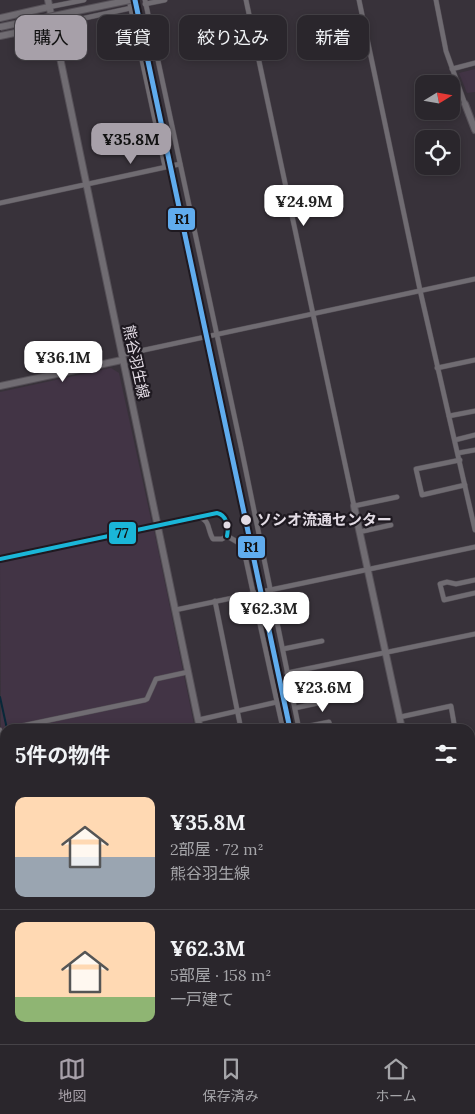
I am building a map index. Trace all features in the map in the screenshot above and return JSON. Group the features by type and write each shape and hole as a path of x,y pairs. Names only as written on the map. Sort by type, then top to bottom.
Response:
{"main road":[{"name":"熊谷羽生線","path":"48,0 51,15"},
{"path":"0,27 130,0"},
{"path":"0,18 49,7"},
{"path":"0,36 15,33"},
{"name":"熊谷羽生線","path":"60,60 199,724"},
{"path":"465,104 475,130"},
{"path":"0,386 121,357"},
{"path":"354,506 401,724"}],"street":[{"path":"49,7 84,0"},
{"path":"130,0 165,167"},
{"path":"165,0 145,2 245,466 298,724"},
{"path":"246,0 354,506 397,497"},
{"path":"359,0 420,290 475,530"},
{"path":"436,0 452,68 465,104"},
{"path":"87,18 131,8"},
{"path":"452,68 475,64"},
{"path":"0,203 180,164"},
{"path":"121,357 216,334 475,279"},
{"path":"438,368 475,360"},
{"path":"449,416 475,411"},
{"path":"455,440 475,435"},
{"path":"458,453 475,450"},
{"path":"460,460 416,469 422,495 465,485"},
{"path":"0,559 218,513 222,514 225,518 228,531 227,536"},
{"path":"200,518 205,519 208,523 212,539 222,539 227,536"},
{"path":"359,532 392,526"},
{"path":"227,536 239,543 244,550 281,724"},
{"path":"175,610 475,547"},
{"path":"475,580 456,584 448,582 440,584 444,600 475,593"},
{"path":"215,602 240,724"},
{"path":"287,673 386,654 475,634"},
{"path":"283,650 322,641"},
{"path":"32,724 145,700 156,679 188,672"},
{"path":"198,720 277,702"},
{"path":"295,708 323,702"},
{"path":"400,717 451,706 454,724"}],"shaded area":[{"path":"475,69 475,92 467,93 459,73"},
{"path":"111,368 119,373 152,524 0,555 0,392"},
{"path":"154,530 194,724 1,724 0,561"}],"waterway":[{"path":"0,697 6,724"}],"transit line":[{"name":"R1","path":"135,0 289,724"},
{"name":"77","path":"0,559 217,513 225,519 228,529 227,536"}],"place":[{"name":"ソシオ流通センター","path":"246,520"}]}
